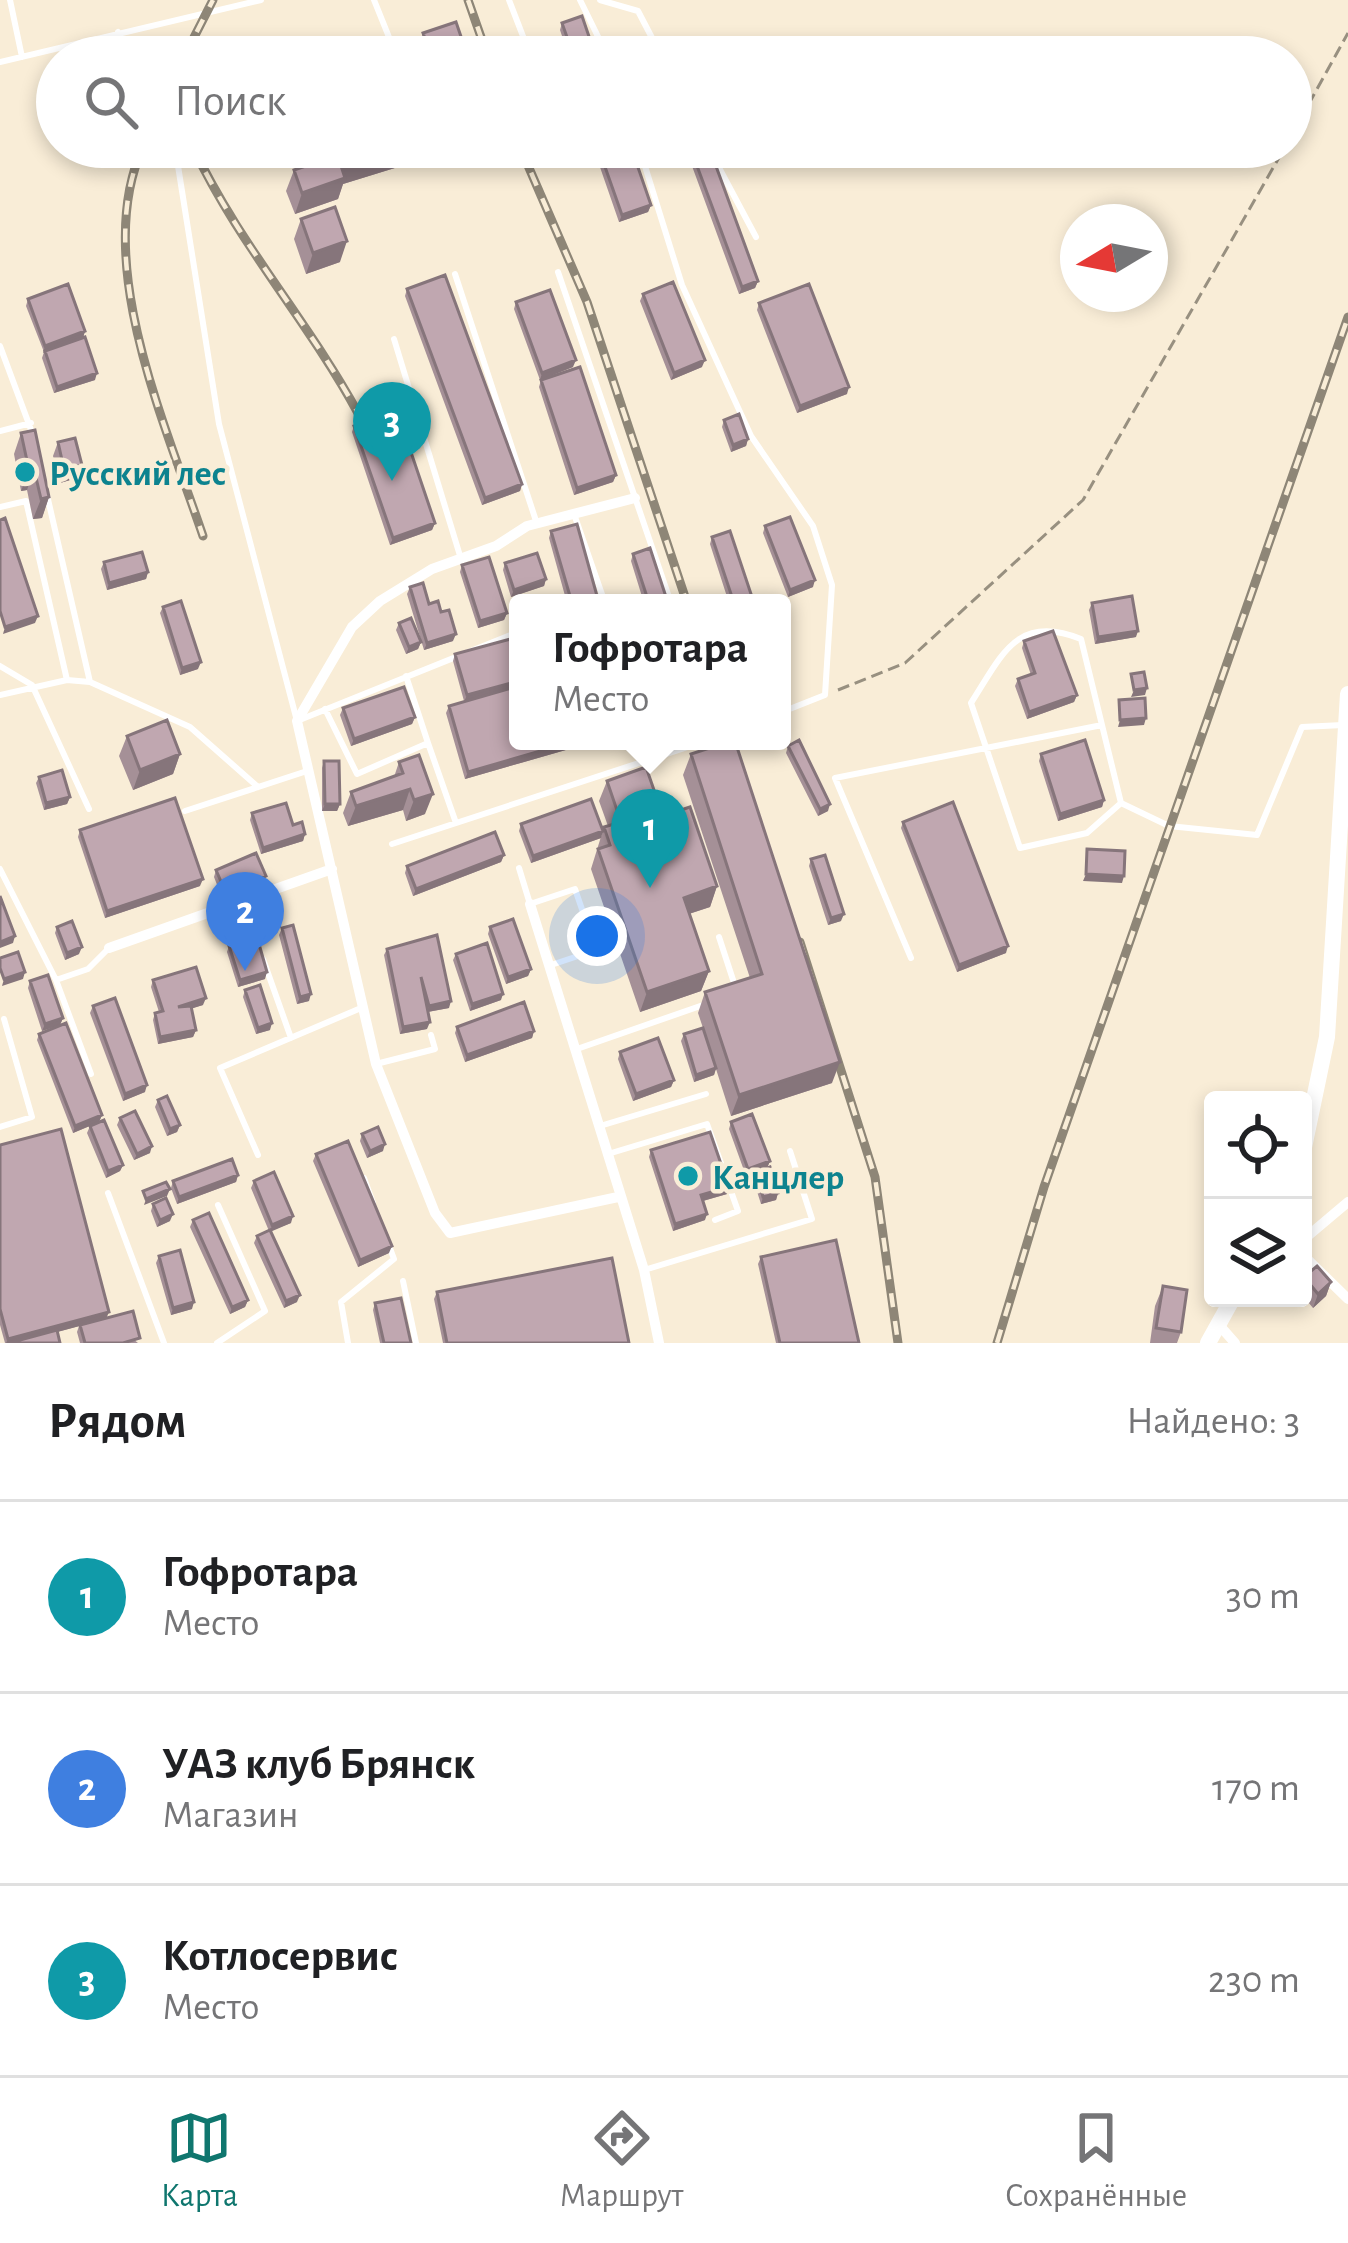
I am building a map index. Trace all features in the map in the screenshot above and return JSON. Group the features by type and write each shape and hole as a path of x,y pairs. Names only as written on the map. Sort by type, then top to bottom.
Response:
{"street":[{"path":"618,1197 450,1233 435,1214 376,1064 297,721 352,626 380,601 432,569 537,524 635,498"},
{"path":"1312,1109 1327,1037 1342,725 1348,694"},
{"path":"110,948 332,869"},
{"path":"530,904 604,1155 644,1270 659,1343"},
{"path":"1312,1232 1348,1202"},
{"path":"1312,1264 1348,1299"},
{"path":"1208,1343 1230,1307"},
{"path":"1220,1326 1235,1343"}],"lane":[{"path":"10,0 22,57"},
{"path":"103,36 261,0"},
{"path":"374,0 389,36"},
{"path":"509,0 523,36"},
{"path":"580,0 598,36"},
{"path":"600,0 638,11 651,36"},
{"path":"118,32 121,36"},
{"path":"0,62 36,53"},
{"path":"178,168 219,424 297,721 509,636"},
{"path":"646,168 682,285 751,436 813,526 832,584 825,695 791,708"},
{"path":"720,168 755,237"},
{"path":"558,272 668,594"},
{"path":"455,274 537,524"},
{"path":"394,339 461,559"},
{"path":"0,346 36,445"},
{"path":"0,431 31,424"},
{"path":"46,488 89,682"},
{"path":"0,507 26,501 67,680"},
{"path":"574,514 601,594"},
{"path":"1052,627 1081,639 1121,803 1087,833 1020,848 971,703 1012,640 1052,627"},
{"path":"0,666 32,685 89,809"},
{"path":"406,676 456,823"},
{"path":"0,694 67,680 89,682 190,727 258,787"},
{"path":"325,709 357,774 428,743"},
{"path":"911,958 835,778 1102,725"},
{"path":"1121,803 1169,826 1257,836 1302,727 1342,725"},
{"path":"392,844 679,750"},
{"path":"185,811 307,771"},
{"path":"519,868 530,904 575,889 596,950 548,966"},
{"path":"0,869 56,980 92,1074"},
{"path":"573,1050 737,993 719,937"},
{"path":"56,980 88,969 110,948"},
{"path":"263,959 291,1038"},
{"path":"258,1155 220,1067 364,1007"},
{"path":"0,1126 32,1118 4,1018"},
{"path":"376,1064 435,1049 431,1035"},
{"path":"596,1127 706,1094"},
{"path":"604,1155 707,1124 738,1211 715,1220"},
{"path":"644,1270 812,1220 790,1151"},
{"path":"364,1178 379,1219"},
{"path":"108,1193 164,1343"},
{"path":"218,1205 266,1311 218,1343"},
{"path":"348,1343 341,1302 394,1259 387,1239"},
{"path":"403,1281 416,1343"}],"path":[{"path":"1312,98 1348,34"},
{"path":"825,695 905,663 1083,500 1273,168"}],"building":[{"path":"582,16 589,36 567,36 562,23"},
{"path":"456,22 461,36 424,36"},
{"path":"342,168 345,178 302,193 294,170"},
{"path":"605,168 638,168 651,205 622,215"},
{"path":"698,168 717,168 758,281 742,287"},
{"path":"335,207 347,241 313,253 301,219"},
{"path":"445,275 522,484 485,498 407,289"},
{"path":"673,282 705,360 674,373 643,294"},
{"path":"68,284 85,331 45,346 28,299"},
{"path":"809,284 849,387 800,406 759,303"},
{"path":"550,290 576,360 542,373 516,302"},
{"path":"85,337 97,373 57,387 45,351"},
{"path":"580,367 616,475 577,488 541,380"},
{"path":"397,411 435,523 393,538 354,426"},
{"path":"739,414 748,439 733,445 724,420"},
{"path":"35,430 49,497 41,499 21,433"},
{"path":"75,438 82,465 64,469 58,442"},
{"path":"790,517 815,580 790,590 765,526"},
{"path":"5,518 38,616 5,627 0,611 0,520"},
{"path":"577,524 596,594 569,594 551,531"},
{"path":"730,531 751,594 731,594 712,537"},
{"path":"650,548 665,594 646,594 633,554"},
{"path":"142,552 148,572 109,583 104,562"},
{"path":"537,553 546,579 514,590 505,563"},
{"path":"489,557 507,613 480,621 462,565"},
{"path":"423,583 429,604 438,601 441,612 449,610 456,634 427,643 410,587"},
{"path":"1132,596 1138,631 1098,637 1092,603"},
{"path":"181,601 201,662 182,668 163,607"},
{"path":"411,618 421,642 409,647 399,623"},
{"path":"1053,631 1077,695 1029,712 1018,679 1035,673 1024,641"},
{"path":"509,639 509,683 467,695 455,654"},
{"path":"1144,672 1147,688 1134,690 1131,674"},
{"path":"404,687 415,717 354,739 343,708"},
{"path":"509,689 509,750 544,750 468,772 449,706"},
{"path":"1145,698 1146,718 1120,720 1119,700"},
{"path":"167,720 180,754 140,770 127,736"},
{"path":"799,740 830,804 820,809 791,744"},
{"path":"1085,740 1104,800 1060,814 1041,754"},
{"path":"738,750 840,1062 739,1095 705,992 762,974 691,754"},
{"path":"419,755 433,794 414,800 410,789 356,806 351,792 403,773 399,762"},
{"path":"324,761 339,761 340,804 325,804"},
{"path":"646,767 663,816 690,807 717,886 684,898 709,971 647,992 598,849 610,845 604,827 621,822 607,781"},
{"path":"62,770 70,797 46,803 39,777"},
{"path":"175,798 203,879 107,911 80,830"},
{"path":"591,799 603,831 533,856 521,824"},
{"path":"953,802 1008,946 959,965 903,822"},
{"path":"286,803 293,825 302,822 305,834 263,848 252,813"},
{"path":"495,832 504,855 416,889 407,866"},
{"path":"1087,849 1125,851 1124,876 1086,874"},
{"path":"256,853 266,876 226,893 216,870"},
{"path":"825,855 844,914 831,918 811,859"},
{"path":"0,896 15,936 0,942"},
{"path":"276,915 279,926 268,929 265,918"},
{"path":"248,916 253,932 233,938 227,922"},
{"path":"513,919 531,969 508,977 490,927"},
{"path":"72,921 82,947 67,953 57,927"},
{"path":"293,925 311,994 300,997 282,928"},
{"path":"437,935 451,1001 429,1006 421,977 430,1022 403,1027 387,949"},
{"path":"257,937 267,972 240,980 229,946"},
{"path":"487,943 503,994 472,1004 456,954"},
{"path":"18,952 25,972 4,979 0,958"},
{"path":"196,967 206,998 178,1007 191,1006 196,1030 160,1037 155,1013 163,1011 153,980"},
{"path":"48,975 63,1018 45,1024 30,981"},
{"path":"260,985 272,1023 258,1028 245,990"},
{"path":"115,998 147,1085 125,1094 93,1006"},
{"path":"524,1002 534,1031 467,1055 457,1027"},
{"path":"66,1023 102,1115 75,1126 39,1034"},
{"path":"703,1028 716,1068 696,1075 684,1034"},
{"path":"658,1038 674,1080 636,1094 620,1052"},
{"path":"167,1096 180,1125 170,1129 158,1100"},
{"path":"135,1111 152,1146 137,1154 120,1118"},
{"path":"752,1114 770,1161 748,1169 731,1122"},
{"path":"104,1120 123,1165 108,1171 90,1126"},
{"path":"378,1127 385,1144 370,1151 362,1134"},
{"path":"61,1129 109,1312 8,1339 0,1309 0,1145"},
{"name":"Канцлер","path":"710,1132 729,1187 701,1195 707,1214 675,1224 651,1150"},
{"path":"348,1141 392,1246 360,1260 316,1154"},
{"path":"232,1159 238,1175 179,1197 173,1181"},
{"path":"770,1167 778,1193 763,1197 756,1172"},
{"path":"274,1172 293,1216 272,1225 254,1181"},
{"path":"166,1182 170,1189 146,1199 143,1191"},
{"path":"166,1198 173,1214 160,1220 153,1204"},
{"path":"209,1213 248,1300 232,1307 193,1220"},
{"path":"270,1230 300,1295 286,1301 257,1236"},
{"path":"836,1240 859,1343 780,1343 761,1257"},
{"path":"180,1250 194,1302 173,1308 159,1256"},
{"path":"612,1258 629,1343 447,1343 437,1292"},
{"path":"1317,1266 1331,1282 1318,1294 1312,1287 1312,1270"},
{"path":"1163,1286 1187,1290 1181,1332 1156,1328"},
{"path":"401,1298 411,1343 384,1343 375,1303"},
{"path":"133,1311 140,1338 85,1343 80,1325"},
{"path":"57,1330 60,1343 9,1343"}],"railway":[{"path":"195,36 213,0"},
{"path":"468,0 481,36"},
{"path":"136,168 125,240 129,291 154,394 203,536"},
{"path":"204,168 358,413"},
{"path":"529,168 587,302 684,594"},
{"path":"997,1343 1044,1187 1348,317"},
{"path":"800,942 875,1177 898,1343"}],"place":[{"name":"Русский лес","path":"25,472"},
{"name":"Котлосервис","path":"392,481"},
{"name":"Гофротара","path":"650,888"},
{"name":"УАЗ клуб Брянск","path":"245,971"},
{"name":"Канцлер","path":"688,1176"}]}
